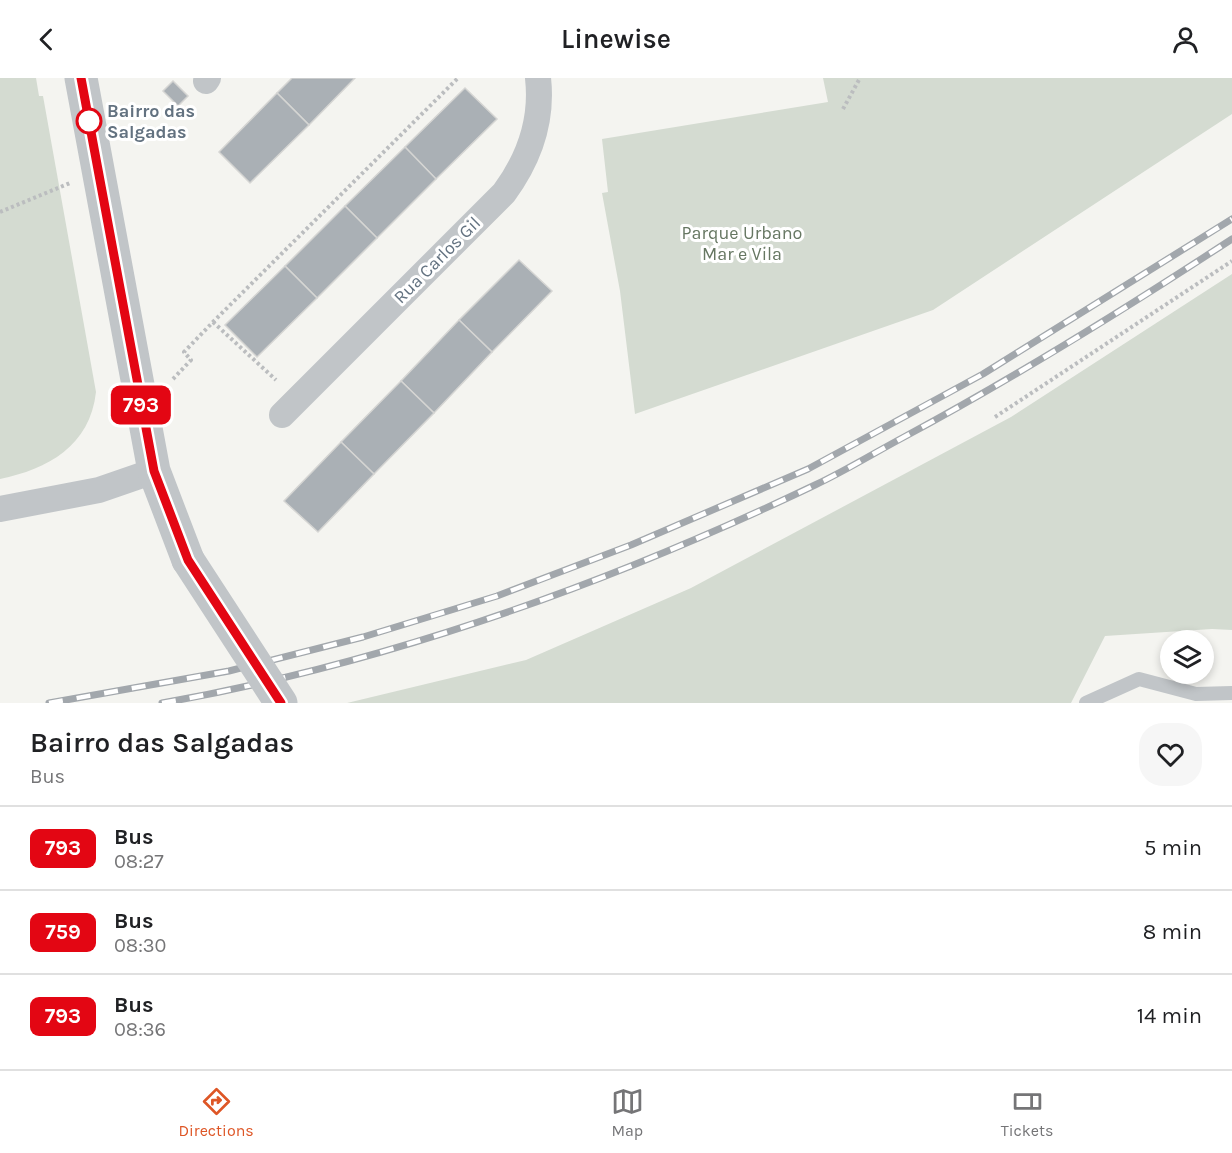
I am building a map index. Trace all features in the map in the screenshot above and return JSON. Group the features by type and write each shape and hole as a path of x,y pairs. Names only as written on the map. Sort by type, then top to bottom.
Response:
{"street":[{"path":"81,78 154,471 188,560 281,703"},
{"name":"Rua Carlos Gil","path":"290,408 504,193 522,166 535,135 539,113 538,78"},
{"path":"0,509 99,490 154,471"}],"lane":[{"path":"1086,703 1139,678 1196,694 1232,693"}],"path":[{"path":"173,379 190,360 184,352 458,78"},
{"path":"843,109 860,78"},
{"path":"0,212 98,171"},
{"path":"995,417 1232,261"},
{"path":"213,322 290,408"}],"green space":[{"path":"0,78 36,78 39,96 43,96 96,392 92,411 85,427 76,441 64,452 34,469 0,479"},
{"name":"Parque Urbano Mar e Vila","path":"823,78 1232,78 1232,114 933,310 635,414 620,291 602,193 608,192 602,139 828,102"},
{"path":"1232,274 1232,630 1160,630 1160,632 1105,636 1071,703 347,703 526,660 691,588 1011,417"}],"building":[{"path":"292,78 355,78 309,125 277,93"},
{"path":"173,81 188,96 178,106 163,91"},
{"path":"465,88 497,119 436,179 405,147"},
{"path":"277,93 309,125 250,183 219,152"},
{"path":"405,147 436,179 377,238 345,206"},
{"path":"345,206 377,238 317,298 285,266"},
{"path":"519,260 552,291 492,352 459,320"},
{"path":"285,266 317,298 257,357 225,325"},
{"path":"459,320 492,352 434,413 401,381"},
{"path":"401,381 434,413 374,474 341,442"},
{"path":"341,442 374,474 318,532 284,501"}],"railway":[{"path":"49,703 229,671 363,637 497,596 631,545 808,469 983,374 1232,219"},
{"path":"162,703 330,666 413,643 577,587 737,521 837,474 987,391 1111,317 1232,239"}],"bus line":[{"name":"793","path":"81,78 154,471 188,560 281,703"}],"place":[{"name":"Bairro das Salgadas","path":"89,121"}]}
